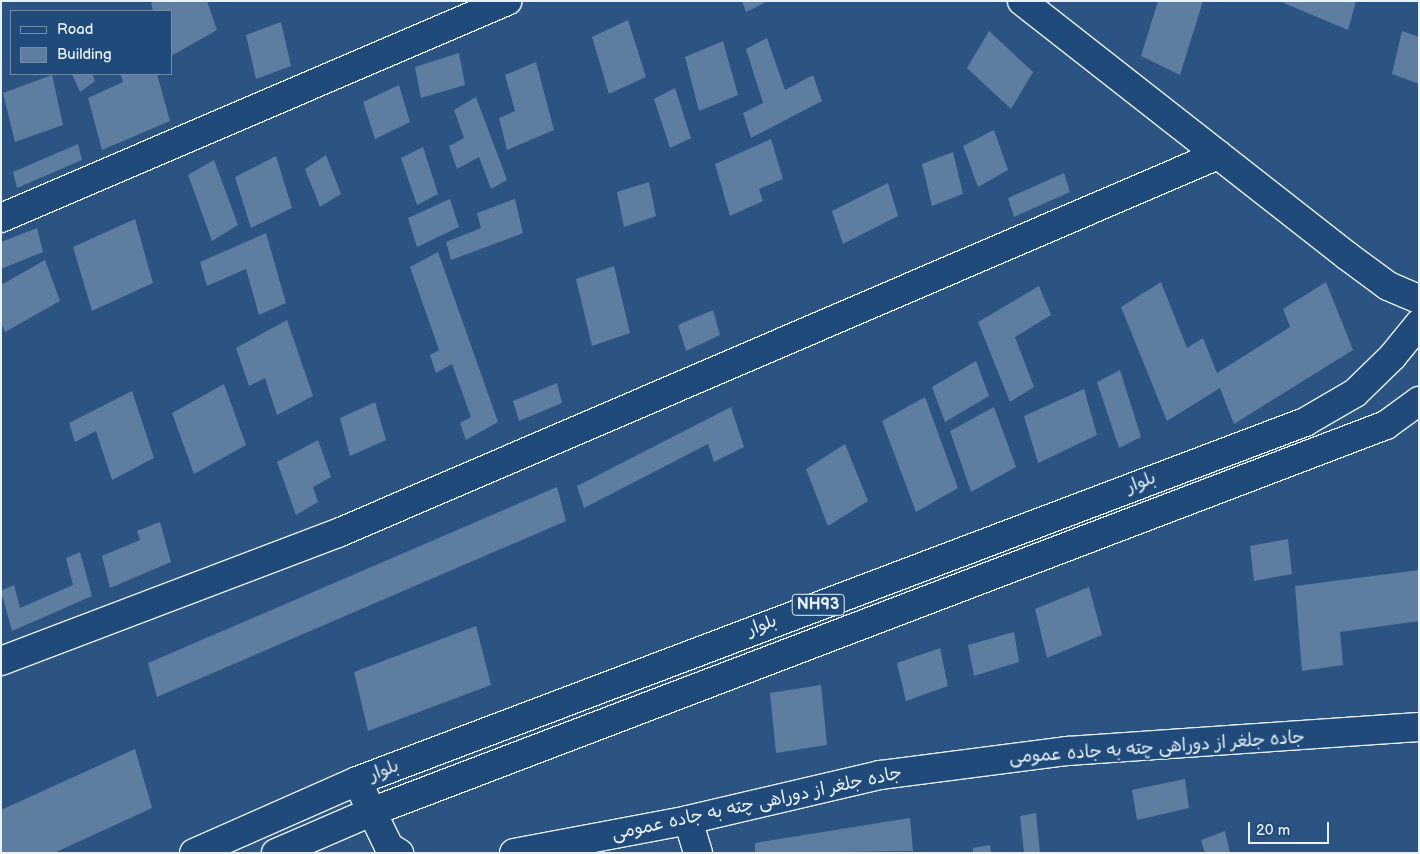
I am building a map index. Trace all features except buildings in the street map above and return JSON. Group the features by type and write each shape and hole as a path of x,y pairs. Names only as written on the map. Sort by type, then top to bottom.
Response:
{"street":[{"path":"1,218 506,1"},
{"path":"1022,1 1388,286 1419,299"},
{"path":"1,661 338,533 1218,155"},
{"name":"بلوار","path":"194,853 357,781 1305,422 1355,393 1392,357 1419,324"},
{"name":"بلوار","path":"276,853 371,812 1386,425 1418,404"},
{"name":"جاده جلغر از دوراهی چته به جاده عمومی","path":"514,853 688,820 880,775 1057,752 1419,727"},
{"path":"357,781 389,847 399,853"},
{"path":"688,820 698,853"}]}
